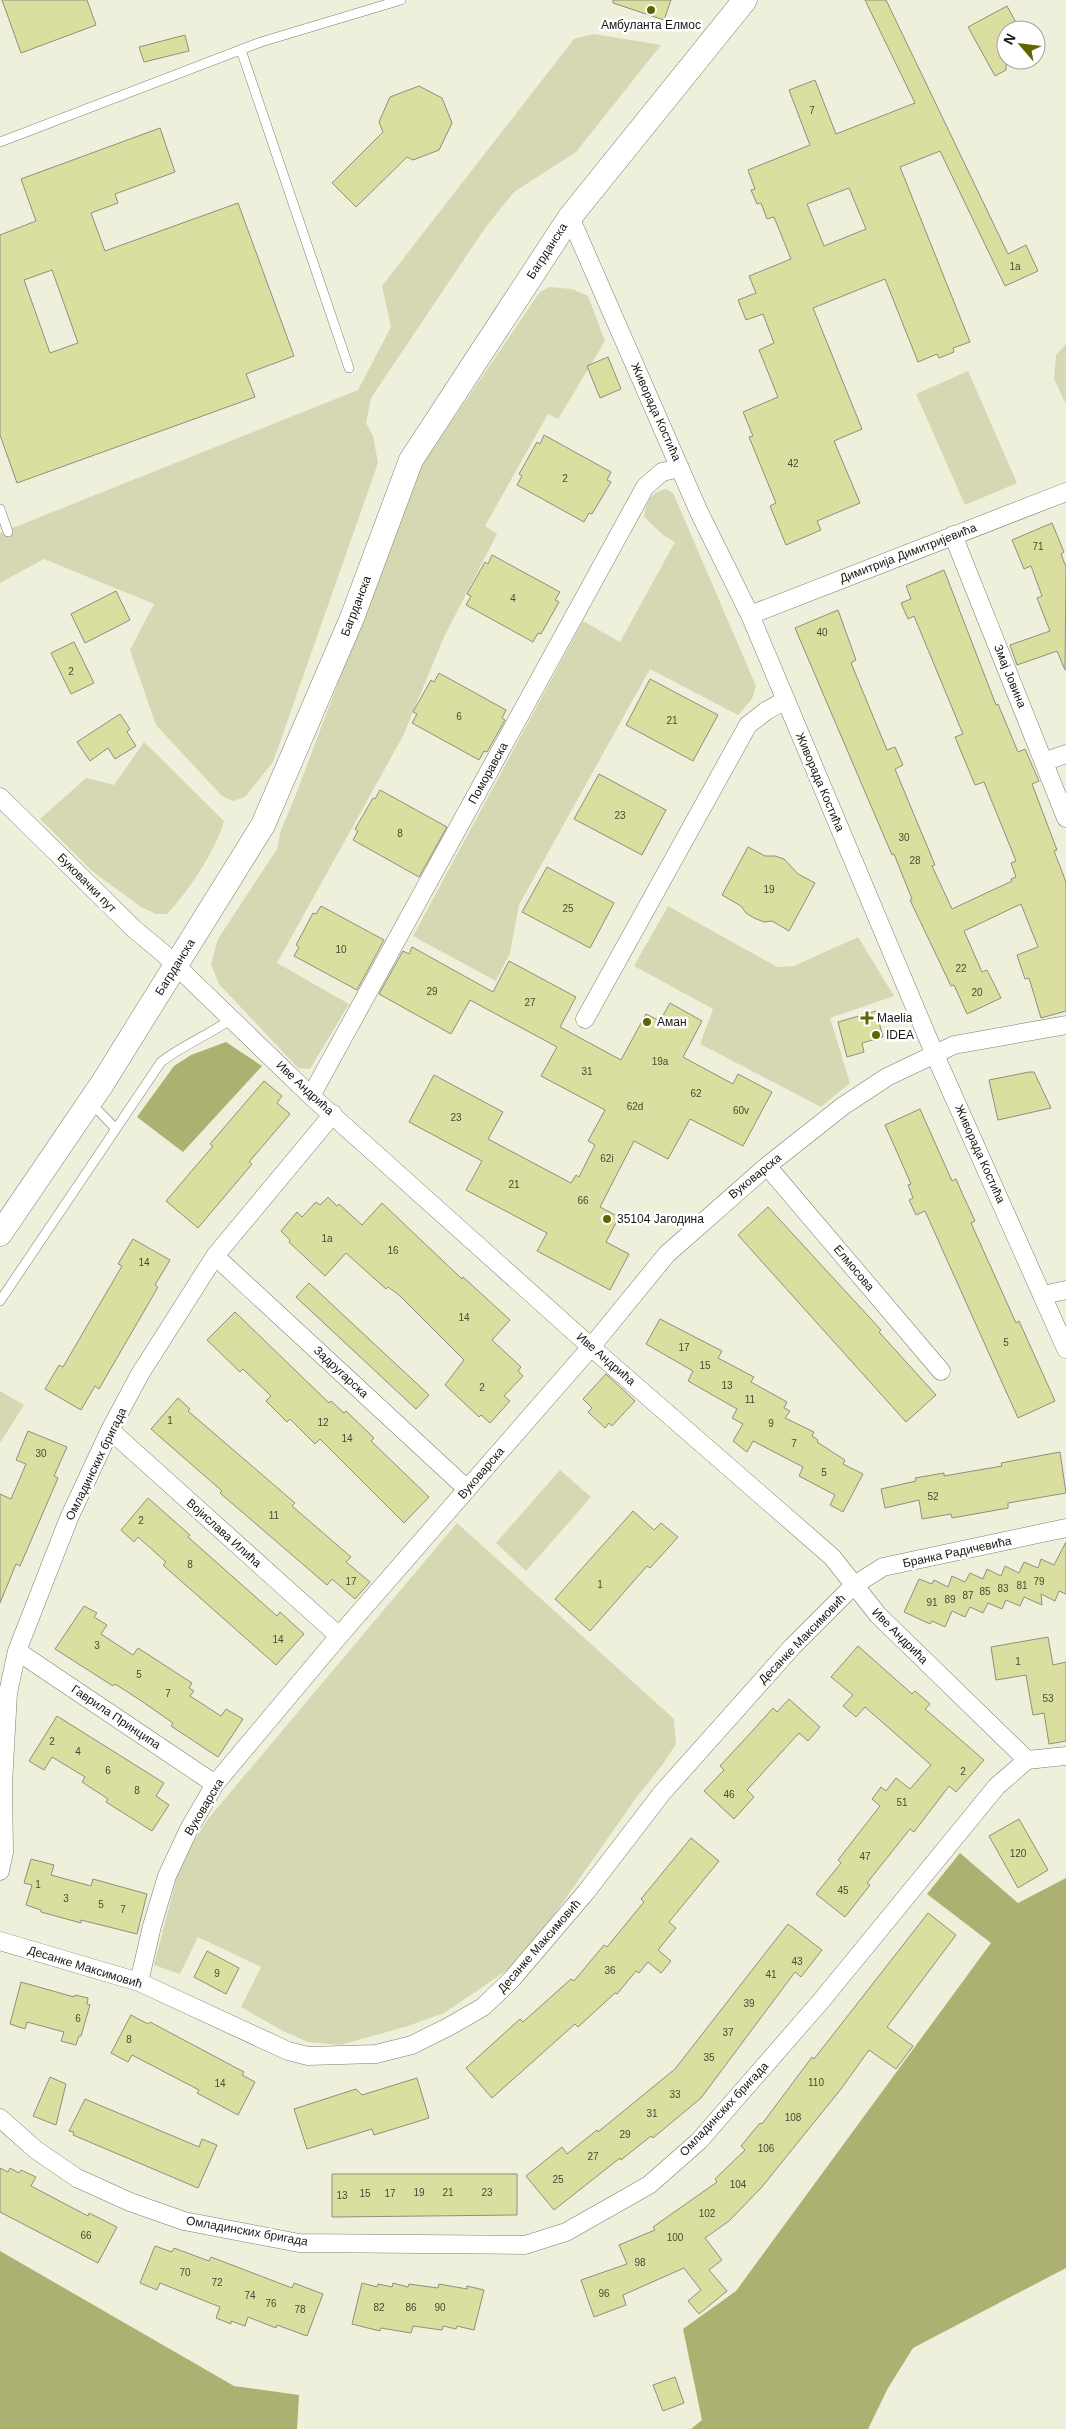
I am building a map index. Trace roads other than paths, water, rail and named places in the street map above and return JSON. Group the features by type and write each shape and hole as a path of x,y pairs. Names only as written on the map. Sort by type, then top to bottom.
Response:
{"main road":[{"name":"Багрданска","path":"0,1234 90,1102 263,826 352,618 411,460 570,217 738,2"}],"street":[{"name":"Живорада Костића","path":"570,217 699,512 750,615 935,1055 1066,1349"},
{"name":"Поморавска","path":"311,1096 645,487 662,472 680,468"},
{"name":"Димитрија Димитријевића","path":"750,615 1066,492"},
{"name":"Змај Јовина","path":"953,535 1066,818"},
{"path":"584,1019 748,725 766,711 786,700"},
{"path":"1044,762 1066,754"},
{"name":"Буковачки пут","path":"0,797 134,929 176,966"},
{"name":"Иве Андрића","path":"176,966 311,1096 591,1347 832,1557 853,1586 878,1615 1027,1760"},
{"name":"Вуковарска","path":"139,1982 152,1926 167,1876 189,1829 216,1784 339,1636 591,1347 667,1254 766,1166 843,1106 887,1077 954,1045 1066,1026"},
{"name":"Омладинских бригада","path":"0,1871 4,1852 3,1784 8,1693 17,1651 69,1518 110,1430 140,1374 215,1256 333,1114"},
{"name":"Елмосова","path":"766,1166 941,1371"},
{"name":"Задругарска","path":"215,1256 467,1489"},
{"path":"1043,1295 1066,1290"},
{"name":"Војислава Илића","path":"110,1430 339,1636"},
{"name":"Бранка Радичевића","path":"853,1586 883,1568 1066,1528"},
{"name":"Десанке Максимовић","path":"0,1941 139,1982 288,2051 308,2056 376,2054 412,2045 482,2007 512,1979 586,1892 662,1792 793,1646 853,1586"},
{"name":"Гаврила Принципа","path":"17,1651 216,1784"},
{"path":"1027,1760 1066,1756"},
{"name":"Омладинских бригада","path":"0,2118 36,2150 77,2178 130,2202 184,2221 299,2243 525,2245 566,2232 649,2185 698,2141 822,2001 998,1786 1027,1760"}],"lane":[{"path":"0,142 241,50 401,0"},
{"path":"241,50 350,368"},
{"path":"0,509 8,532"},
{"path":"0,1301 161,1062 177,1049 215,1030 231,1019"},
{"path":"90,1102 116,1129"}],"place":[{"name":"Амбуланта Елмос","path":"651,10"},
{"name":"Maelia","path":"867,1018"},
{"name":"Аман","path":"647,1022"},
{"name":"IDEA","path":"876,1035"},
{"name":"35104 Јагодина","path":"607,1219"}]}
